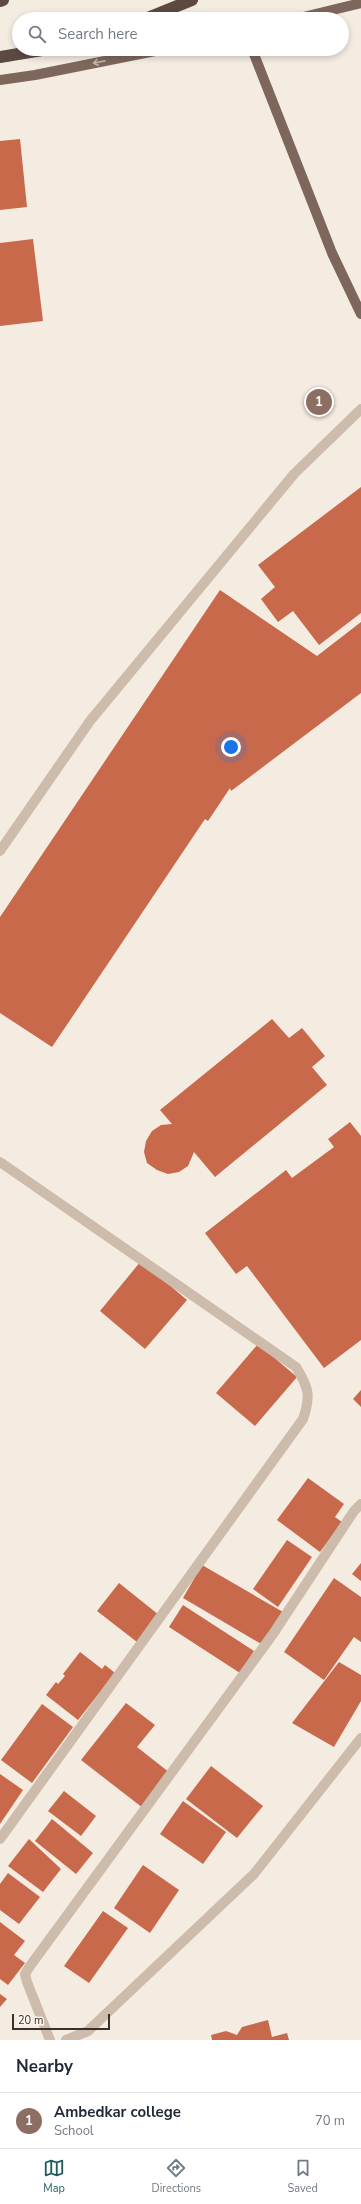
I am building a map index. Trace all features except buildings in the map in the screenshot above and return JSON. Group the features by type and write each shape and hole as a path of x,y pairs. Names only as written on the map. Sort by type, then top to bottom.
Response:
{"highway":[{"path":"0,1 4,0"},
{"path":"162,12 192,0"},
{"path":"0,57 12,55"}],"main road":[{"path":"324,12 361,3"},
{"path":"0,80 128,56"},
{"path":"255,56 332,253 361,314"}],"street":[{"path":"0,850 90,721 294,474 361,409"},
{"path":"0,1162 296,1367 306,1383 309,1401 303,1419 0,1839"},
{"path":"50,2040 27,1982 26,1974 30,1966 273,1634 354,1511 361,1504"},
{"path":"66,2040 88,2031 254,1874 361,1738"}],"place":[{"name":"Ambedkar college","path":"319,402"}]}
